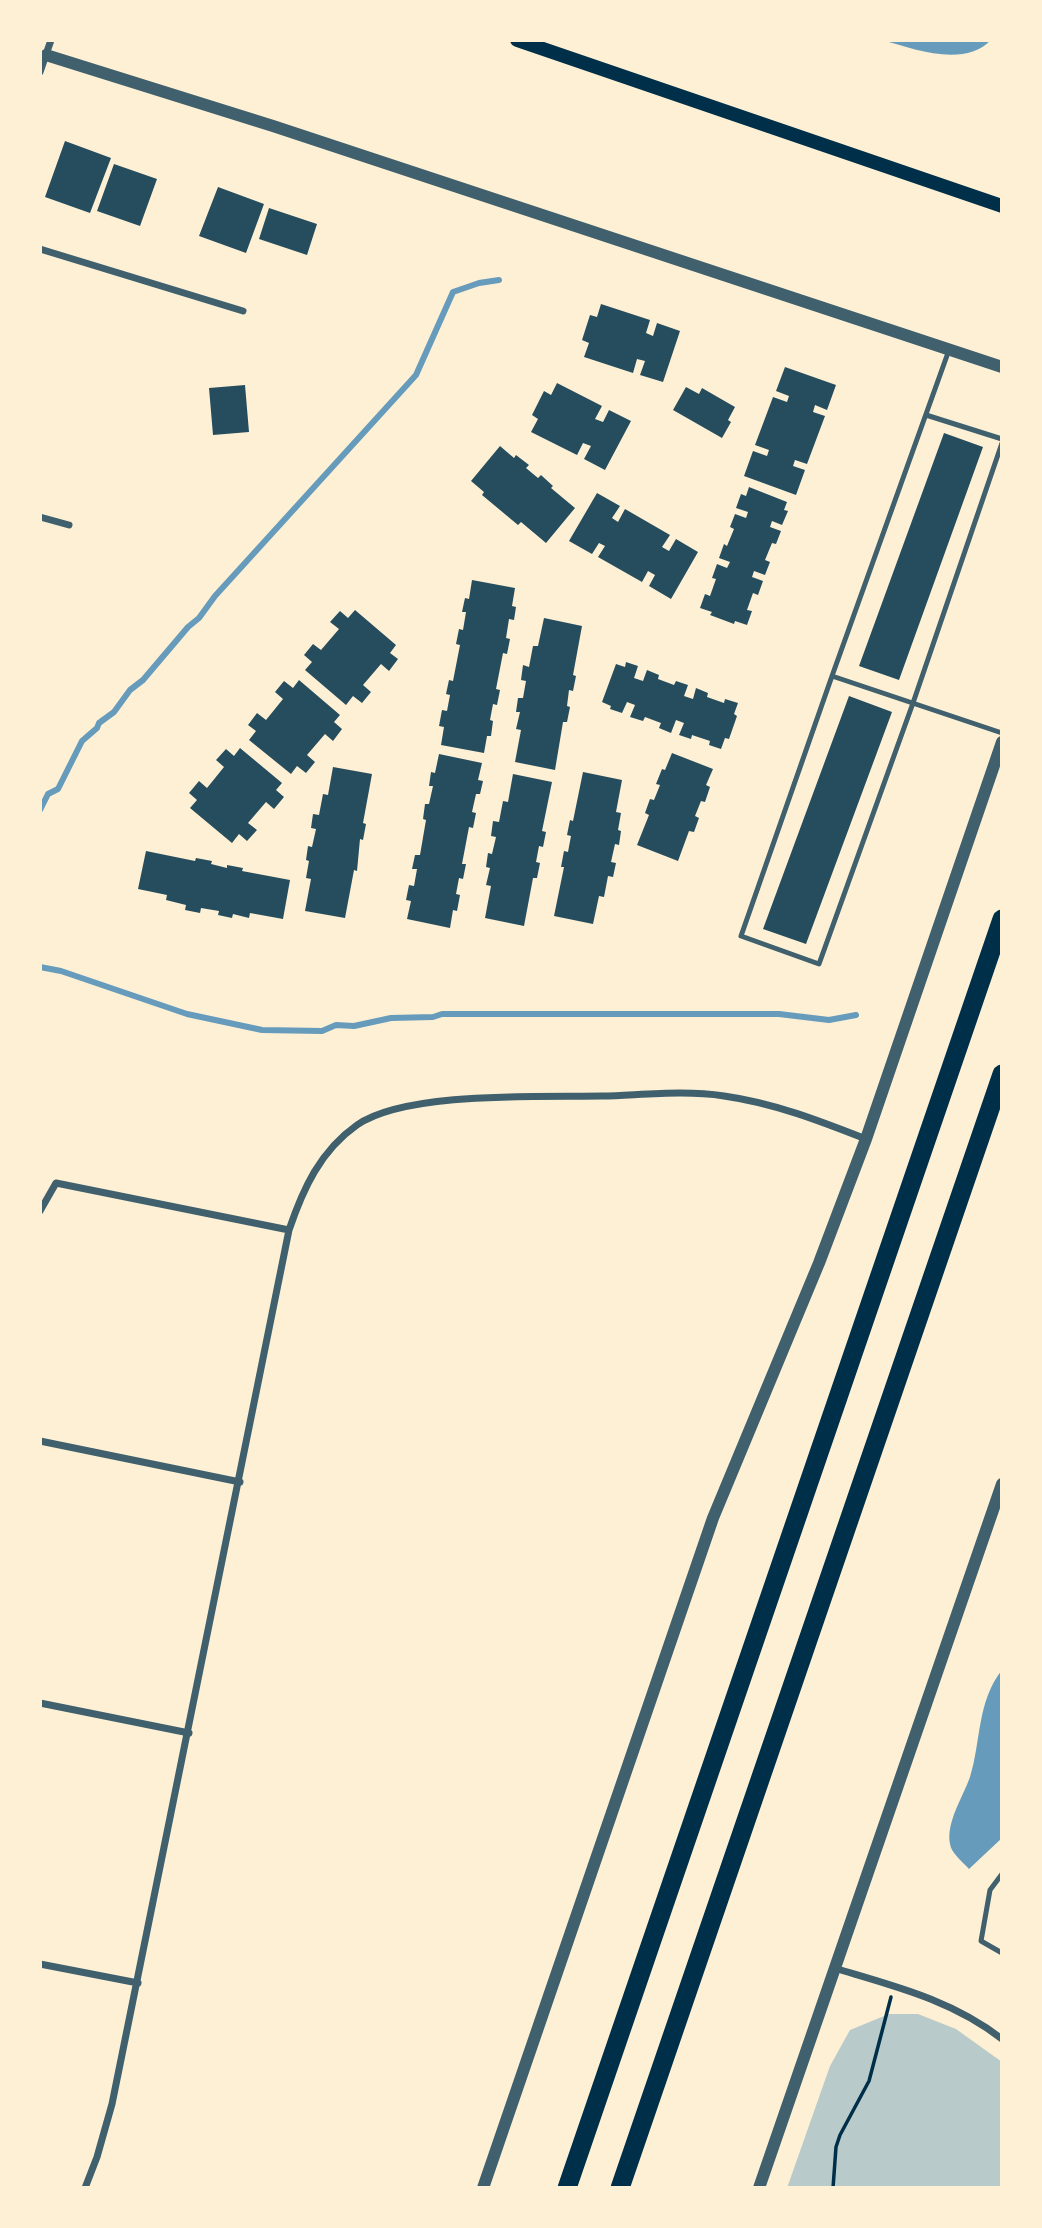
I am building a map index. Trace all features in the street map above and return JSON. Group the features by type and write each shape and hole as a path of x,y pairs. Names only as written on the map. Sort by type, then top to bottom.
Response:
{"highway":[{"path":"567,2188 1002,919"},
{"path":"620,2188 1002,1074"}],"main road":[{"path":"517,40 1002,206"}],"street":[{"path":"40,72 51,40"},
{"path":"46,55 273,126 1002,366"},
{"path":"40,249 243,312"},
{"path":"40,517 69,525"},
{"path":"483,2188 713,1518 819,1263 866,1139 1002,743"},
{"path":"85,2188 112,2104 138,1983 289,1230 307,1182 335,1143 357,1124 373,1116 427,1102 720,1095 770,1105 866,1139"},
{"path":"40,1211 56,1183 289,1230"},
{"path":"40,1441 240,1482"},
{"path":"759,2188 1002,1484"},
{"path":"40,1703 189,1733"},
{"path":"40,1964 138,1983"},
{"path":"833,1968 894,1985 952,2007 979,2021 1002,2039"}],"lane":[{"path":"926,415 1002,441 913,703 819,964 741,936 832,676 926,415 950,350"},
{"path":"832,676 1002,733"},
{"path":"1002,1874 989,1890 981,1941 1002,1953"}],"path":[{"path":"833,2188 836,2147 869,2081 894,1985"}],"shaded area":[{"path":"889,2014 918,2014 956,2029 1002,2062 1002,2188 787,2188 830,2066 850,2030"}],"water":[{"path":"882,40 991,40 980,48 953,55 923,51"},
{"path":"1002,1670 1002,1838 969,1869 951,1847 950,1827 974,1764 988,1695"}],"building":[{"path":"65,141 111,158 90,213 45,197"},
{"path":"114,164 157,179 140,226 97,211"},
{"path":"218,187 264,204 246,253 199,236"},
{"path":"269,208 317,224 307,255 259,239"},
{"path":"601,304 650,320 646,333 653,336 657,323 680,331 663,382 640,375 645,361 637,359 633,373 584,357 589,343 582,340 590,315 597,317"},
{"path":"785,367 836,385 827,410 815,405 813,412 825,416 807,464 795,460 793,466 805,470 796,495 744,476 753,451 767,456 769,450 755,445 773,397 787,402 789,396 776,391"},
{"path":"557,383 602,406 595,419 603,422 609,410 631,421 605,470 584,459 591,446 583,443 577,455 531,432 538,419 532,415 544,391 551,395"},
{"path":"245,385 249,432 213,435 209,388"},
{"path":"686,387 699,394 702,388 735,407 728,420 731,422 722,438 673,410"},
{"path":"944,433 983,447 899,680 859,666"},
{"path":"500,446 514,458 516,455 529,465 526,468 538,478 541,475 553,486 551,488 575,508 546,543 521,522 518,525 482,495 484,492 471,481"},
{"path":"749,487 787,502 784,510 788,511 782,525 772,521 770,527 781,531 765,560 770,562 765,575 754,571 752,577 763,581 758,595 753,593 747,610 752,611 747,625 735,621 734,624 700,608 705,594 710,596 716,579 712,578 717,564 727,568 730,562 719,558 734,529 730,527 735,514 746,518 748,512 736,508 741,494 746,496"},
{"path":"597,493 620,506 612,518 618,522 625,509 670,535 662,547 669,551 676,539 698,552 671,599 649,586 655,575 648,571 642,582 598,557 605,546 599,543 592,554 569,541"},
{"path":"472,580 515,588 512,606 516,607 514,620 509,619 506,638 510,639 507,654 503,653 496,689 500,690 497,705 493,704 491,736 487,736 484,753 441,745 444,727 439,726 442,710 447,711 450,695 446,694 449,680 453,681 460,645 456,644 459,629 463,630 466,612 462,612 465,598 469,599"},
{"path":"355,610 396,645 390,653 398,659 389,671 381,664 363,685 371,692 362,703 353,696 346,705 305,670 312,662 304,655 313,644 321,650 339,629 330,622 340,611 348,618"},
{"path":"544,618 582,626 573,675 576,676 573,691 569,690 567,706 570,707 567,722 563,722 555,770 515,762 521,730 516,729 520,712 516,712 518,698 523,698 526,681 521,680 523,665 529,667 533,646 538,646"},
{"path":"626,662 638,666 634,678 643,681 647,670 659,675 658,679 674,685 676,681 688,685 684,696 693,699 696,688 708,693 707,697 724,703 725,699 738,703 734,714 737,716 729,739 725,738 721,749 709,745 710,741 692,735 691,739 679,735 684,723 676,720 671,733 659,728 661,723 645,717 643,721 630,717 635,705 627,702 622,713 610,709 611,706 602,702 616,664 625,667"},
{"path":"299,680 340,715 334,722 342,729 333,741 325,734 307,755 315,762 306,773 297,766 291,774 249,740 256,731 248,725 257,713 266,720 283,699 275,692 284,681 293,688"},
{"path":"849,696 892,712 806,944 763,929"},
{"path":"240,748 282,783 276,790 284,797 274,809 266,802 248,823 257,830 247,841 239,834 232,843 190,808 197,800 189,793 199,781 207,788 224,767 216,760 226,749 234,756"},
{"path":"672,753 713,769 706,785 710,787 705,802 701,801 695,816 699,818 694,832 689,831 678,861 637,845 649,815 645,813 650,799 654,800 660,785 656,784"},
{"path":"439,754 482,763 478,780 483,781 480,794 476,794 472,812 476,813 473,828 469,827 462,864 466,864 463,879 459,878 456,894 460,895 457,911 453,910 450,928 407,919 411,901 406,900 409,885 414,886 417,869 412,869 415,855 420,855 426,820 423,819 425,804 429,804 433,786 429,786 431,772 435,773"},
{"path":"333,767 372,774 363,823 366,824 363,840 360,839 357,871 354,870 345,918 305,911 311,879 306,878 309,861 306,860 308,846 312,847 316,829 311,828 313,814 319,815 323,794 328,795"},
{"path":"583,772 622,780 616,812 621,813 618,830 621,831 619,845 615,844 611,862 616,863 613,877 608,876 604,897 599,896 593,924 554,916 564,867 561,867 564,851 568,852 571,836 567,835 570,820 573,821"},
{"path":"513,774 552,782 542,831 546,832 543,847 539,846 536,862 540,863 537,878 533,878 524,926 485,918 491,886 486,885 490,868 486,867 488,853 492,854 496,837 491,836 493,821 499,822 503,801 508,802"},
{"path":"146,851 195,861 196,858 212,861 211,864 227,868 227,865 243,868 242,871 290,880 283,919 250,913 249,918 233,914 232,918 218,915 219,911 201,908 200,913 185,910 186,905 166,900 167,895 138,889"}],"waterway":[{"path":"40,810 48,794 58,789 82,741 114,712 130,690 143,680 188,627 199,618 215,596 416,375 453,292 479,283 499,280"},
{"path":"40,967 61,971 187,1014 262,1030 322,1031 336,1025 354,1026 391,1018 433,1017 442,1014 779,1014 829,1020 856,1015"}]}
